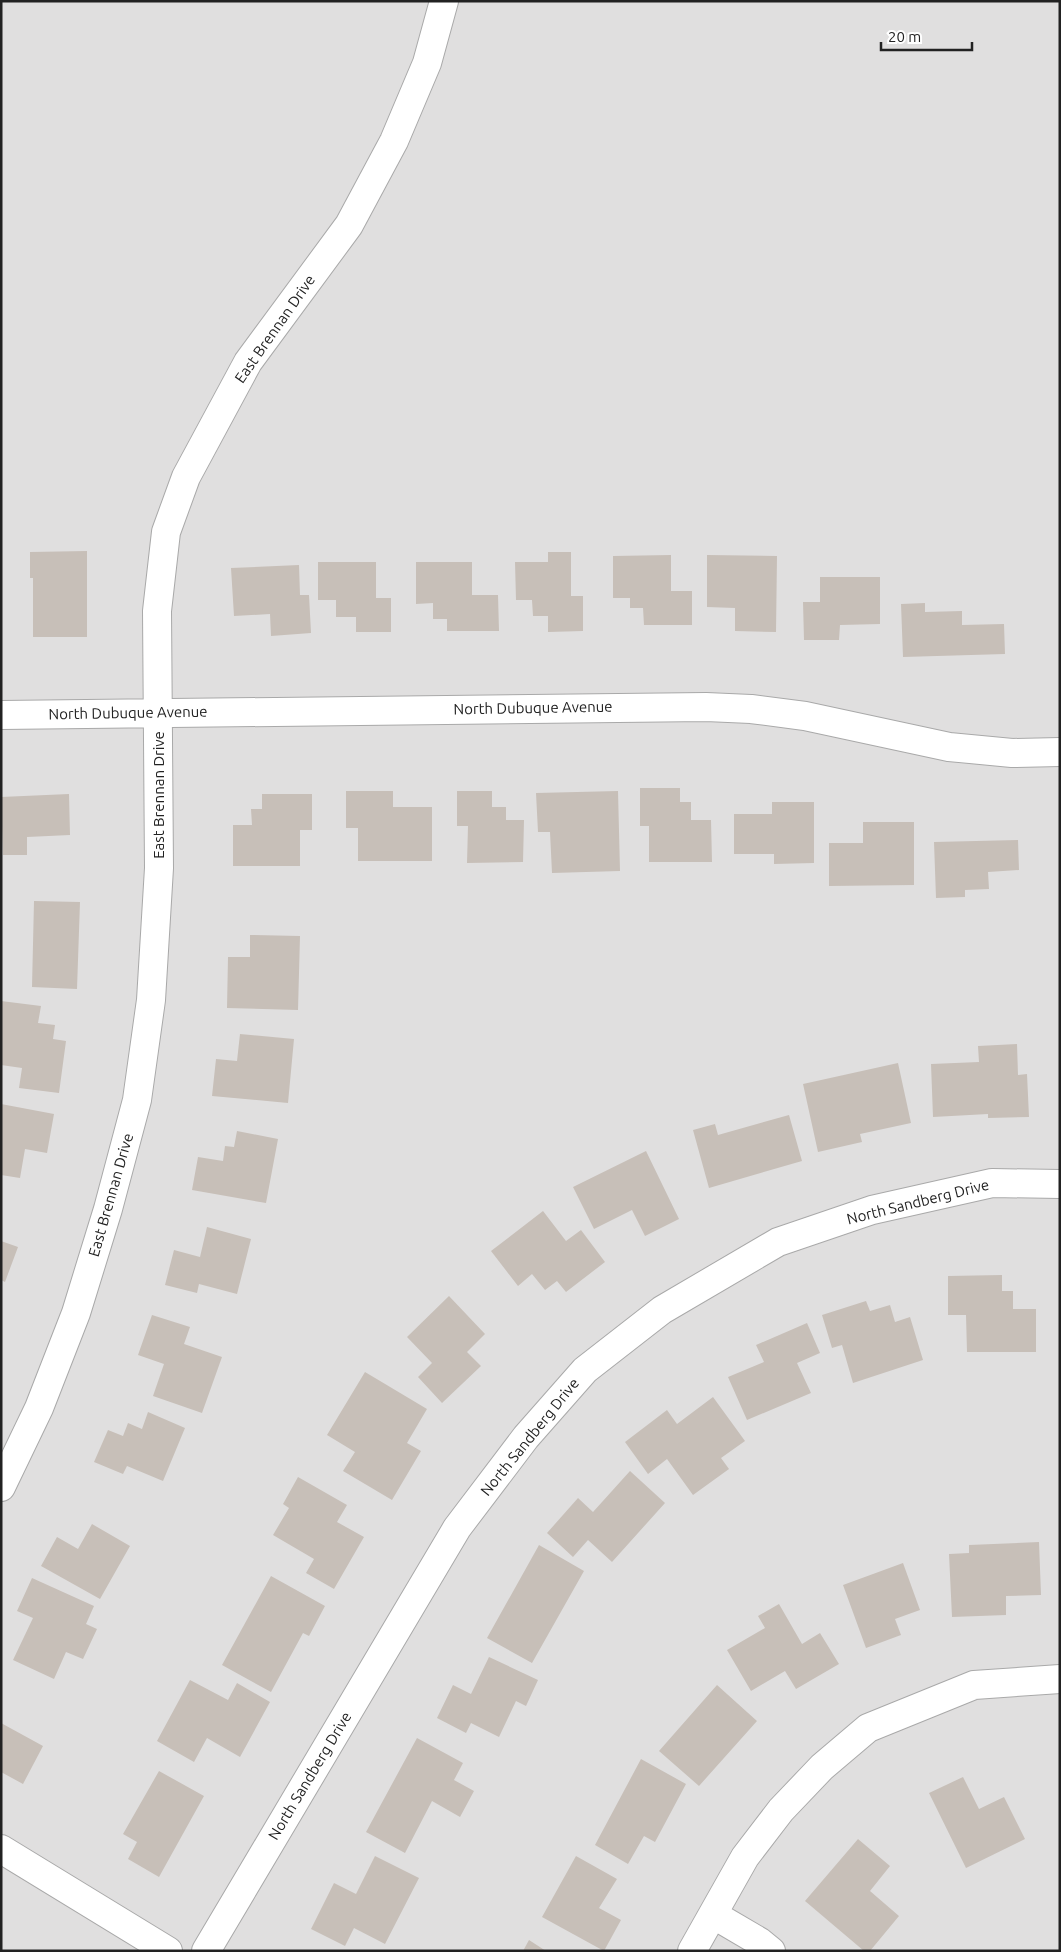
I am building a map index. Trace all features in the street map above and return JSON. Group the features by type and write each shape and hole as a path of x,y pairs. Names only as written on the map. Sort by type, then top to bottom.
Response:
{"street":[{"name":"East Brennan Drive","path":"1,1487 38,1408 76,1313 108,1209 137,1100 151,1000 159,868 157,611 166,532 186,477 248,362 349,225 394,141 427,63 444,1"},
{"name":"North Dubuque Avenue","path":"1,715 706,707 751,709 805,716 949,747 1012,753 1060,752"},
{"name":"North Sandberg Drive","path":"206,1951 457,1528 526,1437 585,1370 662,1310 778,1242 872,1210 992,1183 1060,1184"},
{"path":"692,1951 745,1857 781,1810 822,1767 868,1728 974,1685 1060,1679"},
{"path":"1,1849 168,1951"},
{"path":"714,1915 760,1942 771,1951"}],"shaded area":[{"path":"1,1 1060,1 1060,1951 1,1951"}],"building":[{"path":"87,551 87,637 33,637 33,578 30,578 30,552"},
{"path":"548,552 571,552 571,596 583,596 583,631 548,632 548,616 533,616 532,600 516,600 515,562 548,562"},
{"path":"671,555 671,591 692,591 692,625 644,625 643,608 630,608 630,598 613,598 613,556"},
{"path":"707,555 777,556 776,632 735,631 735,608 707,607"},
{"path":"318,562 376,562 376,598 391,598 391,632 356,632 356,617 336,617 336,600 318,600"},
{"path":"416,562 472,562 472,595 498,595 499,631 447,631 447,619 433,619 433,603 416,604"},
{"path":"299,565 300,595 309,595 311,633 271,636 270,614 234,616 231,568"},
{"path":"820,577 880,577 880,624 840,625 839,640 804,640 803,602 820,602"},
{"path":"925,603 925,612 962,611 962,625 1004,624 1005,654 903,657 901,604"},
{"path":"640,788 680,788 680,802 691,802 691,820 711,820 712,862 649,862 649,826 640,826"},
{"path":"346,791 393,791 393,807 432,807 432,861 358,861 358,828 346,828"},
{"path":"457,791 492,791 492,807 506,807 506,820 524,820 523,862 467,863 468,826 457,826"},
{"path":"618,791 620,871 552,873 550,832 538,832 536,793"},
{"path":"69,794 70,835 27,837 27,855 3,855 1,797"},
{"path":"262,794 312,794 312,830 300,830 300,866 233,866 233,825 252,825 251,809 262,809"},
{"path":"772,802 814,802 814,863 774,864 774,854 734,854 734,814 772,814"},
{"path":"863,822 914,822 914,885 829,886 829,843 863,843"},
{"path":"1018,840 1019,870 988,872 989,889 965,890 965,897 936,898 934,842"},
{"path":"34,901 80,902 77,989 32,987"},
{"path":"250,935 300,936 298,1010 227,1008 228,957 250,957"},
{"path":"1,1001 41,1006 38,1023 55,1025 53,1039 66,1041 59,1093 19,1088 22,1068 1,1065"},
{"path":"240,1034 294,1039 288,1103 212,1096 216,1059 237,1061"},
{"path":"1017,1044 1018,1075 1027,1074 1029,1117 988,1118 988,1114 933,1117 931,1064 979,1062 978,1046"},
{"path":"898,1063 911,1123 860,1134 862,1142 818,1152 803,1084"},
{"path":"1,1104 54,1114 47,1153 25,1149 20,1178 1,1175"},
{"path":"789,1115 802,1161 709,1188 693,1130 715,1124 718,1135"},
{"path":"237,1131 278,1139 266,1203 192,1190 198,1157 223,1161 225,1146 234,1147"},
{"path":"646,1151 679,1219 645,1236 632,1210 594,1229 573,1187"},
{"path":"543,1211 566,1241 581,1230 605,1262 566,1292 557,1281 545,1290 532,1274 518,1286 491,1251"},
{"path":"207,1227 251,1239 237,1294 199,1284 197,1293 165,1285 174,1250 200,1257"},
{"path":"1,1241 18,1247 5,1282 1,1280"},
{"path":"1002,1275 1002,1291 1013,1291 1013,1309 1036,1309 1036,1352 967,1352 966,1315 948,1315 948,1276"},
{"path":"449,1296 485,1334 467,1352 481,1366 442,1403 418,1377 432,1363 407,1337"},
{"path":"866,1301 870,1311 890,1305 895,1322 910,1317 923,1360 853,1383 842,1345 832,1348 822,1315"},
{"path":"152,1315 190,1327 184,1344 222,1357 202,1413 153,1396 164,1364 138,1355"},
{"path":"807,1323 820,1353 797,1363 811,1393 747,1420 728,1377 764,1362 756,1345"},
{"path":"365,1372 427,1409 407,1443 421,1451 392,1500 343,1471 355,1452 327,1435"},
{"path":"713,1397 745,1441 721,1458 729,1469 693,1495 667,1459 648,1474 625,1442 667,1410 677,1424"},
{"path":"148,1412 185,1428 163,1481 127,1466 123,1474 94,1462 108,1430 123,1436 128,1423 142,1429"},
{"path":"630,1471 665,1503 612,1562 588,1540 573,1557 547,1533 578,1498 593,1512"},
{"path":"298,1477 347,1505 337,1522 364,1537 334,1589 306,1573 314,1559 273,1535 289,1508 283,1504"},
{"path":"92,1524 130,1546 100,1599 41,1566 57,1537 78,1549"},
{"path":"1039,1542 1041,1595 1006,1596 1006,1615 952,1617 949,1554 969,1553 969,1545"},
{"path":"539,1545 584,1571 532,1663 487,1638"},
{"path":"903,1563 920,1610 895,1619 901,1635 866,1648 843,1585"},
{"path":"271,1576 325,1606 309,1636 303,1633 271,1692 222,1665"},
{"path":"32,1578 94,1606 86,1624 97,1629 83,1659 66,1652 54,1679 13,1660 33,1618 17,1611"},
{"path":"779,1604 802,1644 820,1633 839,1664 796,1689 785,1671 751,1691 727,1650 765,1628 758,1616"},
{"path":"489,1657 538,1680 526,1706 516,1701 499,1737 471,1723 466,1733 437,1718 453,1685 471,1694"},
{"path":"190,1680 228,1700 237,1683 270,1702 240,1757 207,1738 194,1762 157,1741"},
{"path":"717,1685 757,1721 699,1786 659,1751"},
{"path":"1,1723 43,1746 23,1784 1,1772"},
{"path":"417,1738 463,1763 454,1780 474,1791 460,1817 432,1801 405,1853 366,1832"},
{"path":"641,1759 686,1784 655,1842 644,1836 628,1864 595,1845"},
{"path":"159,1771 204,1796 159,1877 128,1859 137,1842 123,1834"},
{"path":"963,1777 979,1809 1004,1797 1025,1839 966,1868 929,1793"},
{"path":"858,1839 890,1866 870,1891 899,1916 870,1951 864,1951 805,1901"},
{"path":"375,1856 419,1878 385,1944 354,1928 345,1946 311,1929 334,1883 356,1894"},
{"path":"576,1856 617,1879 599,1908 621,1920 604,1951 542,1917"},
{"path":"529,1940 546,1951 523,1951"}]}
